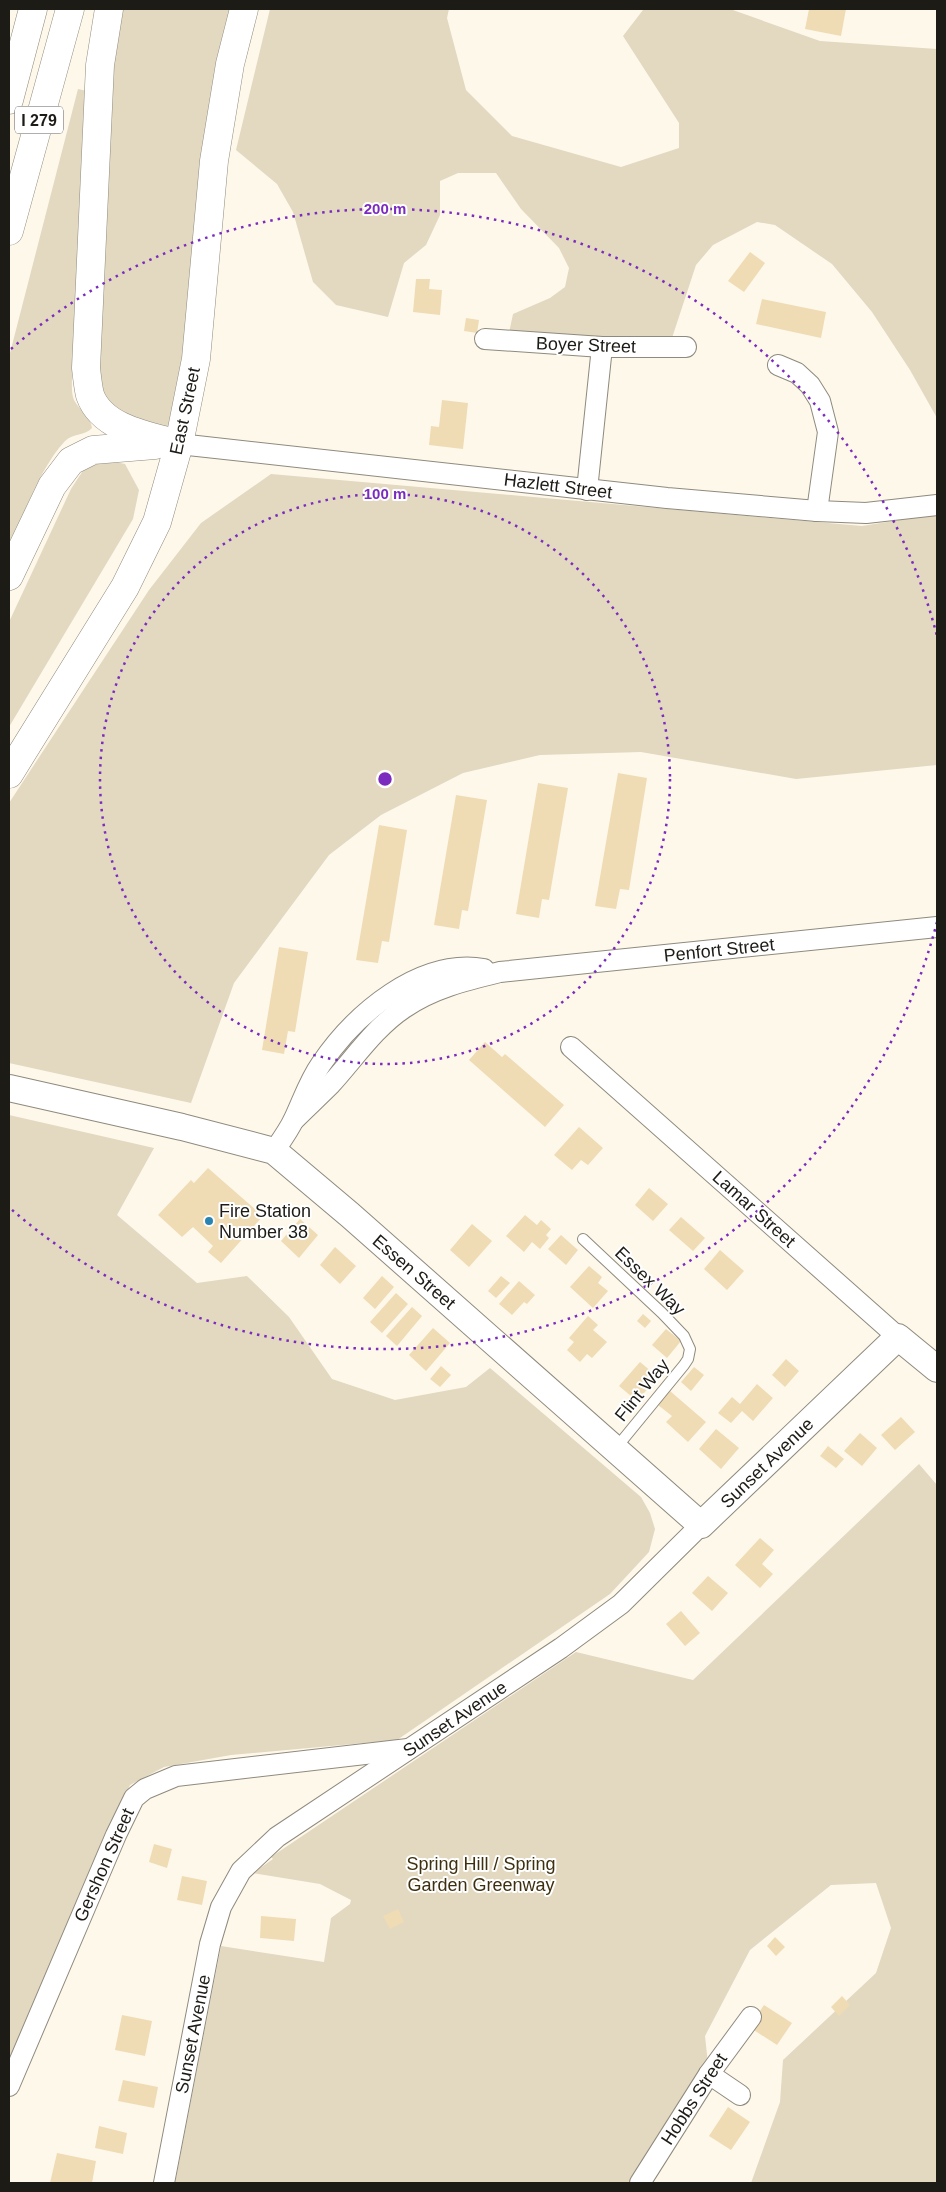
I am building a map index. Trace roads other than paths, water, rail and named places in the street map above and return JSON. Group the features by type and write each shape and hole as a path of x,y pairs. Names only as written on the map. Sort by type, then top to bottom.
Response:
{"main road":[{"path":"9,100 33,9"},
{"name":"I 279","path":"9,231 70,9"},
{"path":"108,9 100,65 86,368 90,395 99,411 127,430 179,444"},
{"name":"East Street","path":"9,774 125,587 157,522 179,444 196,359 214,161 230,64 244,9"},
{"path":"9,576 52,486 70,461 93,450 179,444"}],"street":[{"name":"Boyer Street","path":"486,340 602,347 686,347"},
{"path":"587,490 602,347"},
{"path":"778,366 797,373 810,385 820,401 828,432 817,511"},
{"name":"Hazlett Street","path":"179,444 587,490 817,511 866,512 937,505"},
{"name":"Penfort Street","path":"274,1151 294,1120 329,1086 378,1030 404,1008 435,991 464,980 500,972 937,927"},
{"name":"Lamar Street","path":"572,1047 937,1370"},
{"name":"Essen Street","path":"9,1088 182,1127 274,1151 358,1222 701,1525"},
{"name":"Sunset Avenue","path":"164,2183 210,1944 221,1908 240,1871 276,1837 561,1648 621,1604 898,1337"},
{"name":"Gershon Street","path":"9,2086 116,1835 134,1798 145,1789 176,1776 412,1748"},
{"name":"Hobbs Street","path":"640,2183 709,2074 751,2017"},
{"path":"709,2074 740,2095"}],"lane":[{"name":"Essex Way","path":"584,1239 684,1336 690,1349"},
{"name":"Flint Way","path":"614,1450 684,1365 688,1359 690,1349"}],"place":[{"name":"Fire Station Number 38","path":"209,1221"}],"park label":[{"name":"Spring Hill / Spring Garden Greenway","path":"481,1874"}]}
